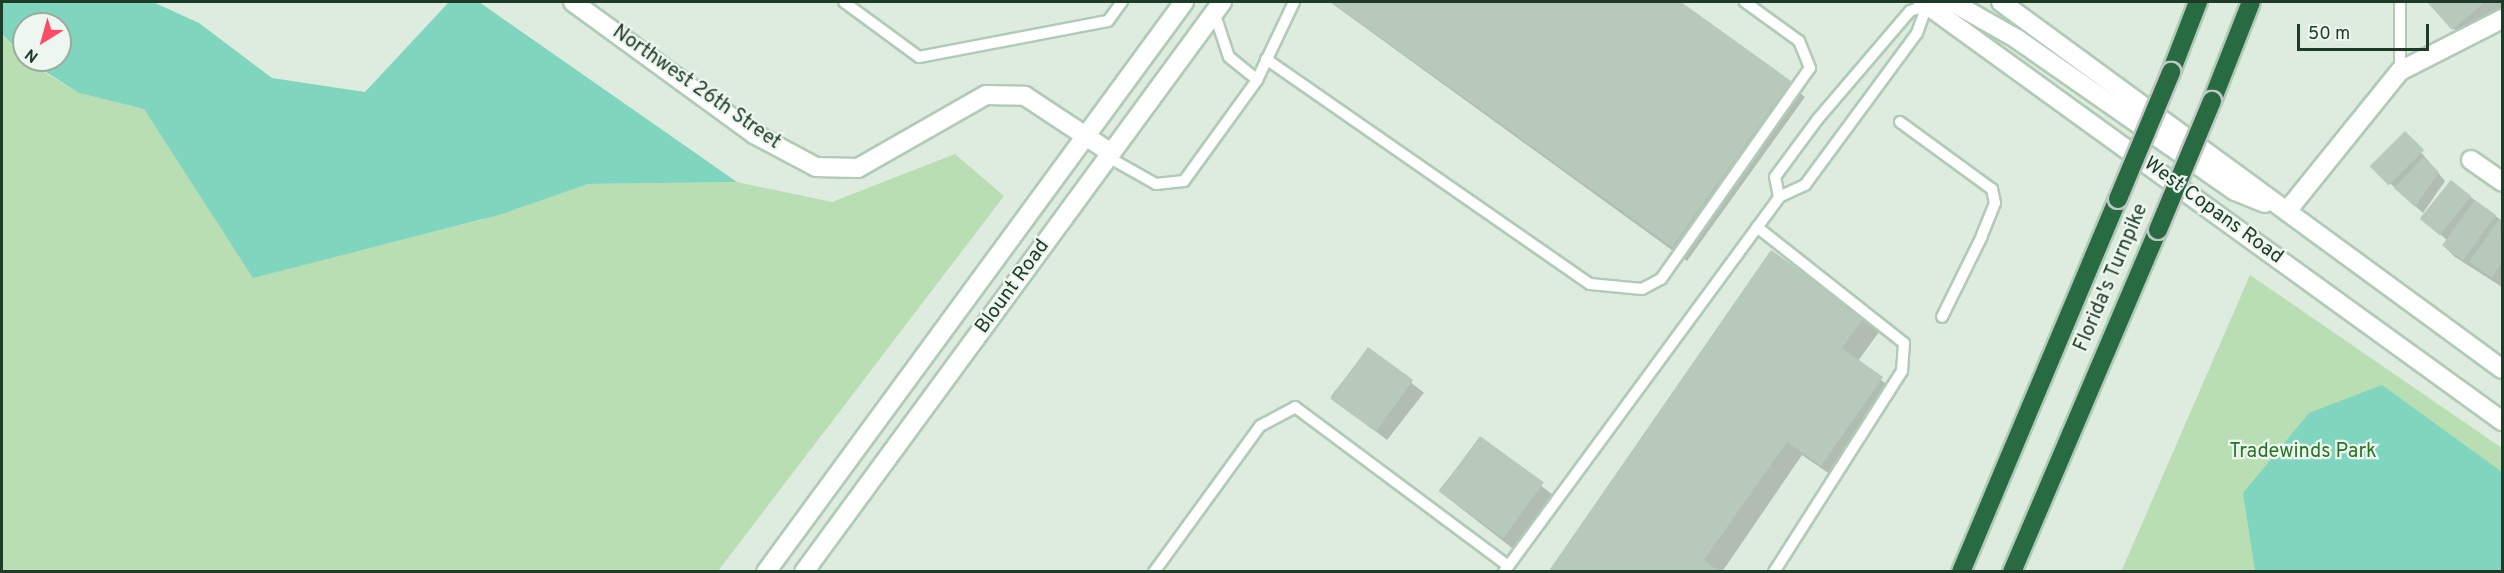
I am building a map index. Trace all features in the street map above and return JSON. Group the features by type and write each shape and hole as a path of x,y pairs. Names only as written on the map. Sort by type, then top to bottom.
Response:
{"highway":[{"name":"Florida's Turnpike","path":"1961,572 2171,72 2198,2"},
{"name":"Florida's Turnpike","path":"2012,572 2158,230 2251,2"}],"street":[{"name":"Northwest 26th Street","path":"573,2 754,134 816,167 858,168 986,95 1026,96 1109,155"},
{"name":"Blount Road","path":"766,572 1184,2"},
{"path":"1925,3 1952,2 2017,39 2235,191 2287,211"},
{"path":"2001,2 2502,369"},
{"name":"West Copans Road","path":"1925,3 2502,421"},
{"name":"Blount Road","path":"804,572 1218,7"},
{"path":"2287,211 2400,71 2502,19"},
{"path":"2471,160 2502,182"}],"lane":[{"path":"844,2 919,57 1108,21 1122,2"},
{"path":"1109,155 1156,184 1184,181 1257,80 1294,2"},
{"path":"1266,60 1590,284 1642,289 1661,279 1810,68 1798,41 1745,2"},
{"path":"2400,2 2400,71"},
{"path":"1779,197 1775,177 1817,120 1910,12 1925,3"},
{"path":"1154,572 1260,426 1295,407 1506,569 1779,197 1805,185 1917,33 1925,3"},
{"path":"1218,7 1229,57 1257,80"},
{"path":"1900,122 1992,189 1993,196 1982,236 1942,317"},
{"path":"1757,227 1904,343 1902,371 1774,572"}],"green space":[{"path":"2,34 12,46 12,72 44,72 79,93 144,109 254,277 481,220 588,184 737,182 832,202 955,154 1004,196 718,571 2,571"},
{"name":"Tradewinds Park","path":"2250,275 2502,448 2502,571 2121,572"}],"shaded area":[{"path":"2,2 153,2 199,23 272,78 365,92 449,2 479,2 737,182 588,184 499,215 253,278 144,109 79,93 46,72 72,72 72,12 12,12 12,44 2,34"},
{"path":"2382,385 2502,472 2502,571 2255,571 2243,493 2309,413"}],"building":[{"path":"1331,2 1681,2 1791,81 1672,247"},
{"path":"2427,2 2485,2 2452,30"},
{"path":"2405,131 2424,150 2389,185 2370,166"},
{"path":"2423,157 2439,172 2415,207 2394,188"},
{"path":"2451,180 2471,196 2440,235 2420,219"},
{"path":"2475,200 2496,215 2463,261 2442,245"},
{"path":"2500,218 2502,262 2492,278 2469,262"},
{"path":"1771,250 1865,316 1842,348 1883,377 1821,466 1787,442 1704,560 1720,572 1548,572"},
{"path":"1368,347 1413,380 1376,432 1330,399"},
{"path":"1480,436 1544,482 1503,538 1439,492"}]}
